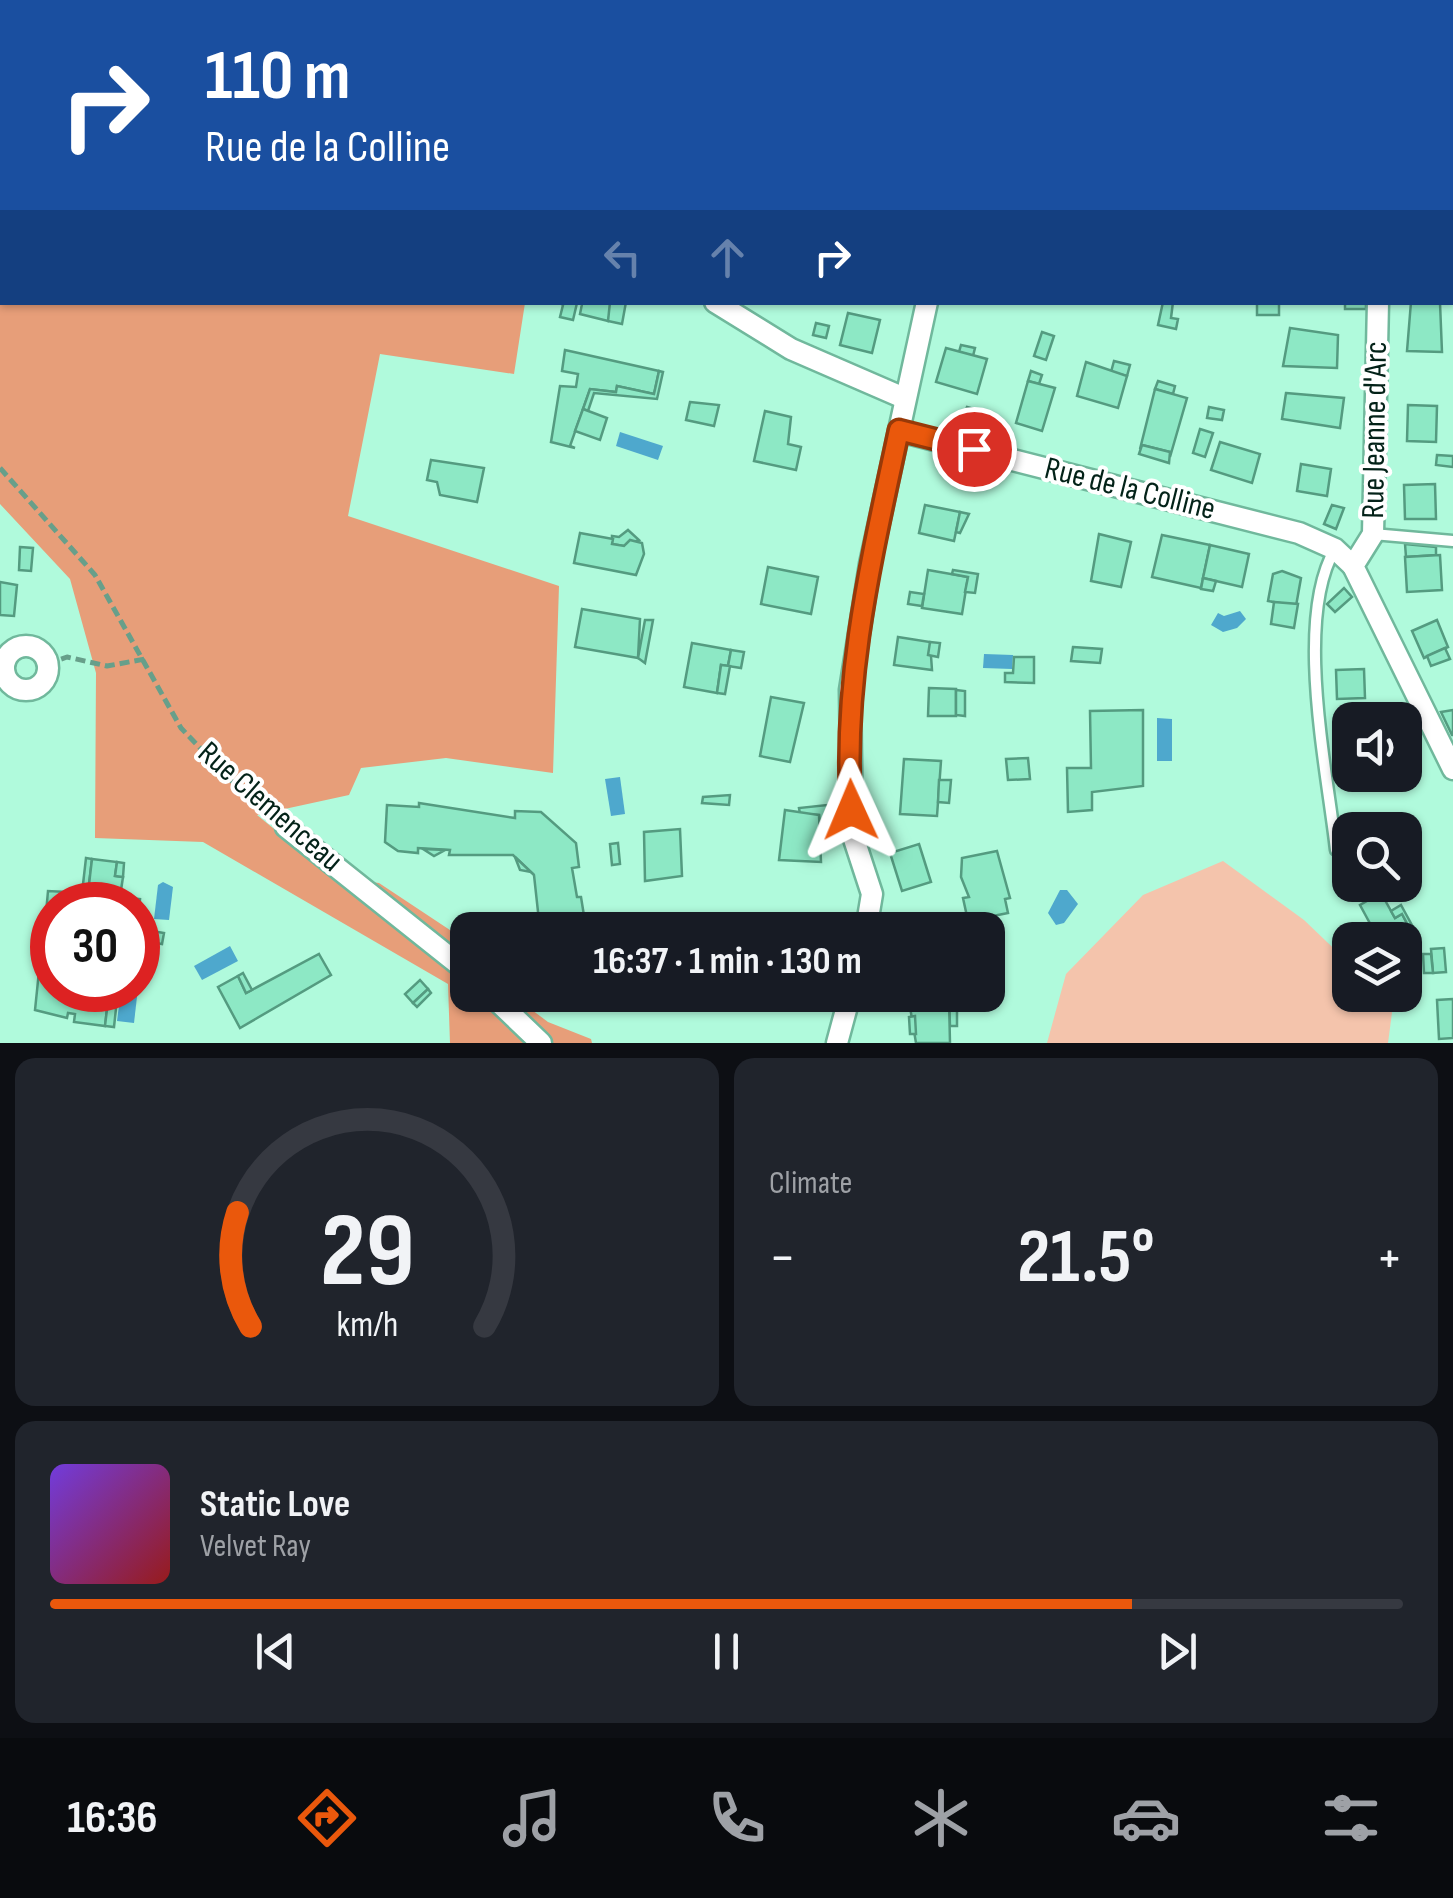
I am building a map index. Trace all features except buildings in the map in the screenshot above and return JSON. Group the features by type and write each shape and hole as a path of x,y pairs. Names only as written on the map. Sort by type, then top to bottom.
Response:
{"street":[{"path":"720,305 791,349 904,398"},
{"path":"869,912 872,894 852,833 850,690 858,627 926,305"},
{"name":"Rue Jeanne d'Arc","path":"1378,305 1373,534 1354,566 1453,769"},
{"name":"Rue de la Colline","path":"899,430 1264,523 1335,550 1354,566"},
{"path":"21,647 35,648 47,664 40,685 26,690 12,686 2,666 21,647"},
{"name":"Rue Clemenceau","path":"286,827 450,958"},
{"path":"509,1012 541,1043"},
{"path":"837,1043 845,1012"}],"lane":[{"path":"1373,534 1453,542"},
{"path":"1332,812 1313,631 1324,568 1335,550"}],"path":[{"name":"Rue Clemenceau","path":"0,468 95,575 181,728 245,795 286,827"},
{"path":"47,664 67,658 106,666 145,658"}],"shaded area":[{"path":"0,305 525,305 514,374 380,354 348,516 559,586 553,773 446,758 361,768 349,795 257,815 333,877 379,883 450,930 450,1012 535,1012 548,1022 591,1039 592,1043 450,1043 448,984 203,842 95,838 96,673 70,579 0,504"},
{"path":"1223,861 1304,920 1332,947 1332,1012 1392,1012 1388,1043 1047,1043 1066,974 1143,895"}],"water":[{"path":"620,432 663,446 658,460 616,446"},
{"path":"1240,611 1246,619 1237,628 1223,632 1211,625 1218,613 1224,616"},
{"path":"984,654 1013,655 1012,669 983,668"},
{"path":"1157,718 1172,719 1172,761 1157,761"},
{"path":"620,777 625,814 611,816 605,779"},
{"path":"160,884 173,887 169,920 160,919"},
{"path":"1060,890 1067,890 1078,904 1064,923 1056,925 1048,913"},
{"path":"230,946 238,961 202,980 194,966"},
{"path":"118,1012 135,1012 134,1023 117,1021"}],"route":[{"path":"851,810 850,690 858,627 899,430 974,449"}]}
